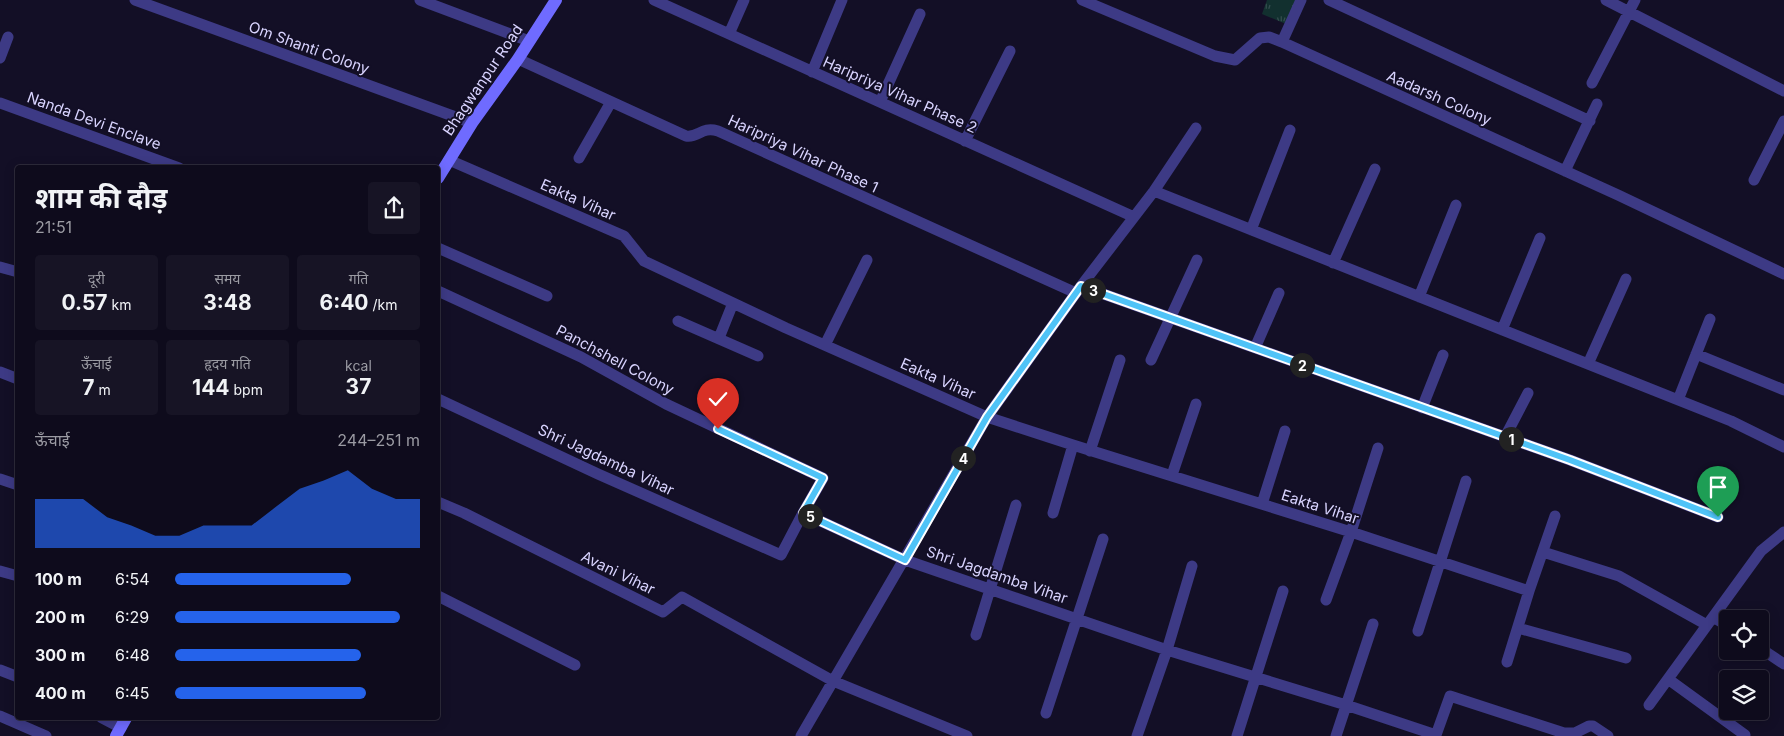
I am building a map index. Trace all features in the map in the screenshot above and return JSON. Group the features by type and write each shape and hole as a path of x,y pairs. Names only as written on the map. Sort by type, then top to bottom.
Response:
{"street":[{"name":"Om Shanti Colony","path":"135,0 472,123"},
{"path":"420,0 529,41"},
{"name":"Bhagwanpur Road","path":"440,175 472,123 518,59 556,0"},
{"name":"Haripriya Vihar Phase 2","path":"654,0 1134,217"},
{"path":"729,34 744,0"},
{"path":"812,72 842,0"},
{"name":"Aadarsh Colony","path":"1082,0 1215,56 1235,60 1260,38 1269,38 1282,42 1618,195 1784,274"},
{"path":"1282,42 1301,0"},
{"path":"1329,0 1590,121"},
{"path":"1606,0 1784,91"},
{"path":"1592,83 1634,0"},
{"path":"880,102 920,14"},
{"path":"0,58 8,37"},
{"path":"965,141 1010,51"},
{"name":"Haripriya Vihar Phase 1","path":"518,59 686,136 691,137 706,129 718,131 1079,289 1170,318 1505,437 1718,517"},
{"path":"579,158 610,102"},
{"name":"Nanda Devi Enclave","path":"0,103 171,165"},
{"path":"1565,171 1597,104"},
{"path":"1754,180 1784,121"},
{"path":"801,736 987,417 1079,289 1154,191 1196,128"},
{"path":"1251,230 1290,130"},
{"name":"Eakta Vihar","path":"449,160 624,236 644,261 825,346 987,417 1073,446 1172,475 1351,532 1529,591"},
{"path":"1333,263 1375,168"},
{"path":"1154,191 1730,421 1784,447"},
{"path":"1419,297 1456,205"},
{"path":"1502,330 1540,238"},
{"path":"440,249 547,296"},
{"path":"825,346 866,260"},
{"path":"1150,360 1196,260"},
{"path":"0,266 15,271"},
{"path":"1588,364 1626,279"},
{"name":"Panchshell Colony","path":"440,292 581,357 666,404 823,478 803,513"},
{"path":"1255,348 1279,293"},
{"path":"719,338 734,303"},
{"path":"1678,400 1710,319"},
{"path":"678,321 758,356"},
{"path":"1696,354 1784,390"},
{"path":"1422,408 1443,355"},
{"path":"1090,451 1120,360"},
{"path":"0,372 15,378"},
{"path":"1505,437 1528,393"},
{"name":"Shri Jagdamba Vihar","path":"440,400 598,474 781,555 803,513 905,560 1167,650 1346,705 1436,736 1450,696 1564,734 1575,733 1593,726 1608,736"},
{"path":"1172,475 1196,404"},
{"path":"1262,504 1286,431"},
{"path":"1052,513 1073,446"},
{"path":"1326,600 1351,532 1378,448"},
{"path":"0,479 15,484"},
{"path":"1418,631 1466,481"},
{"name":"Avani Vihar","path":"440,503 662,612 682,597 833,680"},
{"path":"976,635 1016,505"},
{"path":"1507,662 1529,591 1556,516"},
{"path":"1649,705 1761,551 1784,532"},
{"path":"1046,713 1103,540"},
{"path":"1543,552 1619,576 1710,621 1719,624"},
{"path":"1137,736 1167,650 1192,566"},
{"path":"0,571 15,575"},
{"path":"1237,736 1283,591"},
{"path":"440,597 575,665"},
{"path":"1336,736 1374,624"},
{"path":"1518,628 1626,658"},
{"path":"1769,654 1784,664"},
{"path":"0,670 15,676"},
{"path":"1668,679 1745,735"},
{"path":"833,680 968,736"},
{"path":"0,716 46,736"},
{"path":"106,720 121,727"}],"green space":[{"path":"1267,0 1297,0 1286,24 1262,14"}],"route":[{"path":"718,429 823,478 803,513 905,560 987,417 1081,286 1570,460 1718,517"}]}
